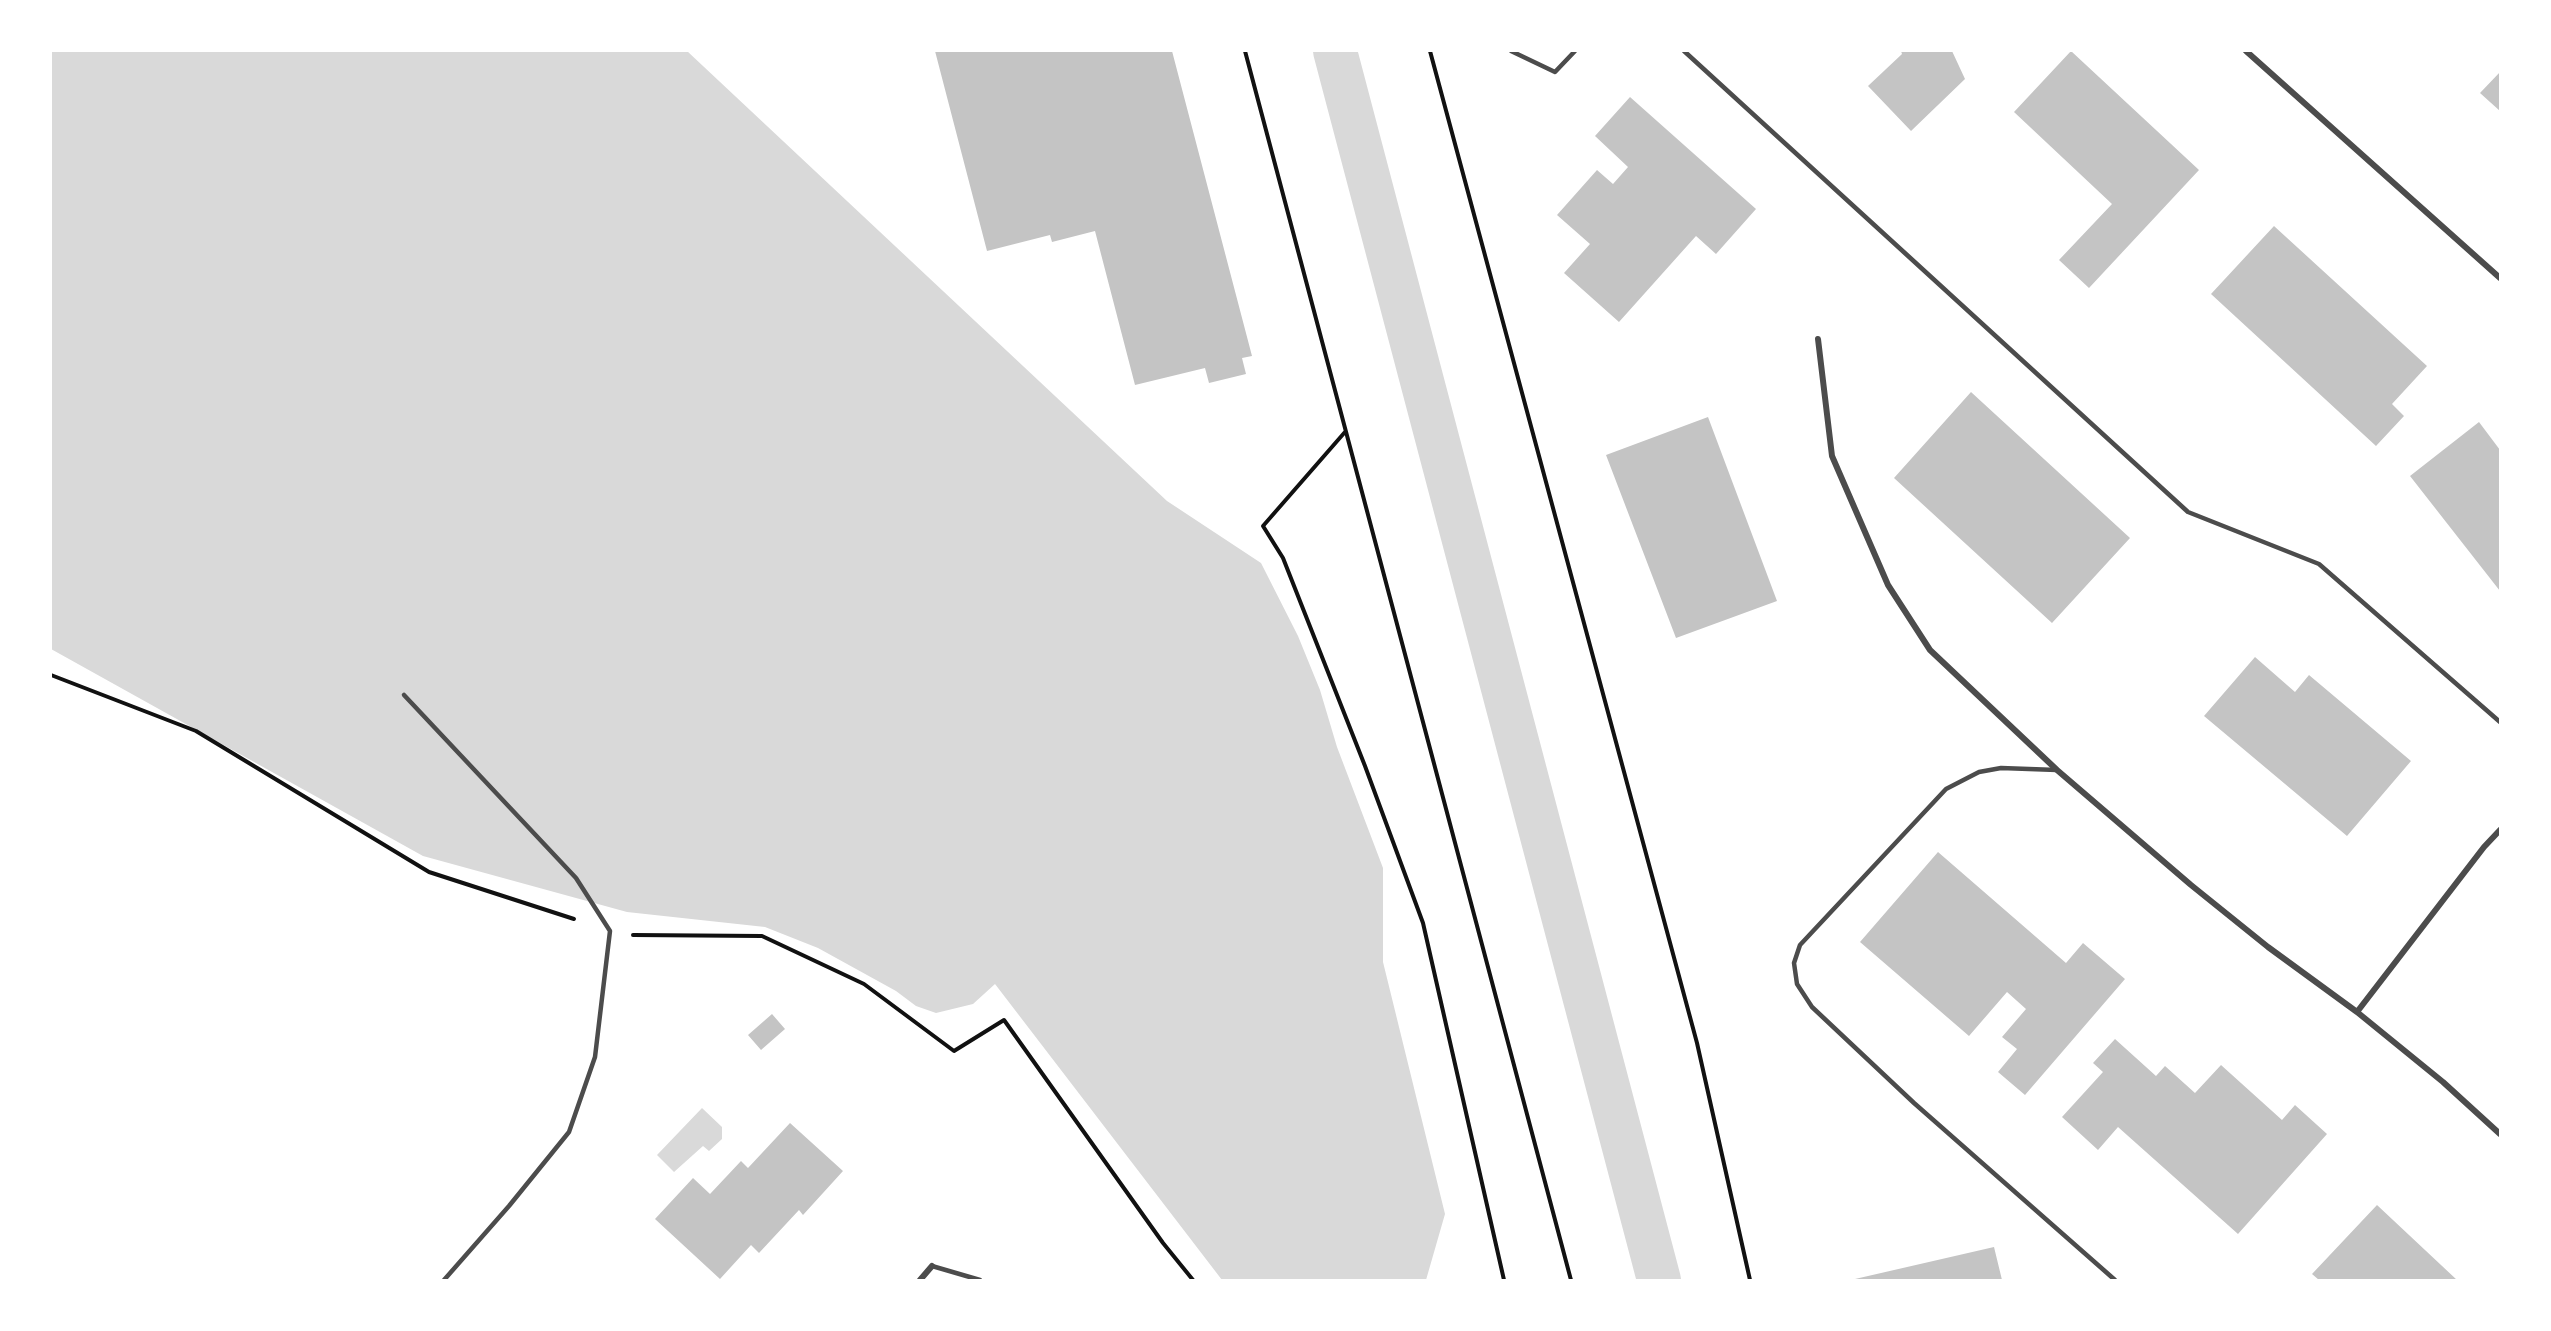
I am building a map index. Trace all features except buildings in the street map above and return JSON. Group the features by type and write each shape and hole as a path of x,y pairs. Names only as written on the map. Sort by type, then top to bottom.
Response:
{"street":[{"path":"2246,51 2500,278"},
{"path":"1818,339 1832,456 1888,585 1930,650 2057,770 2251,933 2357,1012 2443,1082 2500,1134"},
{"path":"2357,1012 2484,847 2500,830"},
{"path":"920,1280 932,1266"}],"lane":[{"path":"1511,51 1555,72 1575,51"},
{"path":"1684,51 2188,512 2319,564 2500,722"},
{"path":"404,695 576,878 610,931 595,1057 569,1132 509,1206 444,1280"},
{"path":"2057,770 2001,768 1979,772 1946,789 1800,945 1794,963 1797,984 1812,1007 1914,1103 2115,1280"},
{"path":"932,1266 980,1280"}],"path":[{"path":"1245,51 1571,1280"},
{"path":"1430,51 1697,1043 1750,1280"},
{"path":"1345,432 1263,526 1283,558 1365,766 1423,923 1504,1280"},
{"path":"51,675 196,731 429,872 622,935 762,936 864,984 954,1051 1004,1020 1163,1243 1193,1280"}],"shaded area":[{"path":"51,51 687,51 1167,501 1261,563 1298,636 1320,690 1337,747 1383,868 1383,962 1445,1214 1426,1280 1222,1280 995,984 973,1004 936,1013 916,1006 896,991 818,948 765,927 627,912 423,856 51,649"},
{"path":"702,1108 722,1127 722,1139 709,1151 703,1146 674,1172 657,1155"}],"waterway":[{"path":"1335,51 1659,1280"}]}
